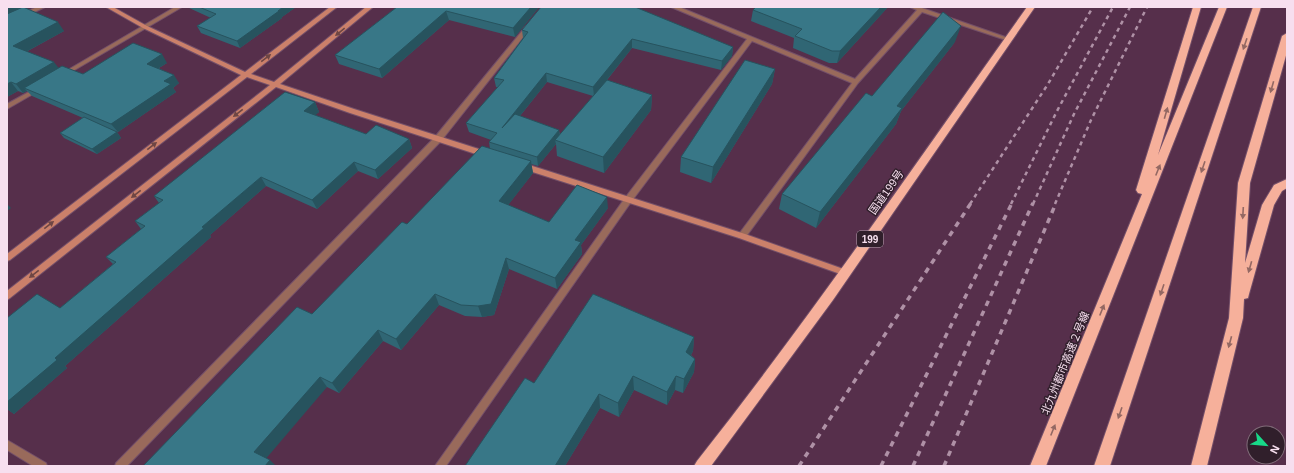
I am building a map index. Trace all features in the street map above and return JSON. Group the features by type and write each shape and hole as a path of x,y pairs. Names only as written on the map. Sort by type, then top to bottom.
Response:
{"highway":[{"name":"国道199号","path":"702,466 756,398 846,273 1030,7"},
{"path":"1117,271 1197,7"},
{"path":"1117,271 1223,7"},
{"path":"1102,466 1257,7"},
{"path":"1236,318 1244,183 1287,36"},
{"path":"1199,466 1236,318 1268,205 1278,188 1287,183"},
{"name":"北九州都市高速２号線","path":"1038,466 1117,271"}],"street":[{"path":"7,24 42,7"},
{"path":"109,7 145,27 245,74 438,140 491,156"},
{"path":"55,79 179,7"},
{"path":"7,258 334,7"},
{"path":"7,296 370,7"},
{"path":"674,7 856,82"},
{"path":"912,7 1008,40"},
{"path":"742,236 856,82 920,10"},
{"path":"120,466 438,140 534,19"},
{"path":"440,466 628,200 751,39"},
{"path":"7,107 41,87"},
{"path":"514,164 742,236 846,273"},
{"path":"7,445 42,466"}],"building":[{"path":"23,7 58,22 13,46 54,62 16,84 11,82 7,84 7,14"},
{"path":"199,7 283,7 237,41 197,26 216,14"},
{"path":"397,7 531,7 513,28 446,11 379,69 335,55"},
{"path":"541,7 635,7 733,47 722,61 632,39 593,87 546,73 502,128 515,114 559,130 537,157 489,142 497,133 466,123 504,80 494,78 528,32 522,30"},
{"path":"756,7 881,7 840,51 832,51 795,36 802,29 753,10"},
{"path":"943,12 961,26 897,106 902,108 820,212 782,194 866,93 872,96"},
{"path":"133,43 162,54 147,64 174,75 164,81 171,84 111,124 24,88 62,66 83,74"},
{"path":"745,60 775,69 713,167 681,157"},
{"path":"607,80 652,95 603,157 555,140"},
{"path":"285,92 315,102 304,111 366,134 376,125 409,139 375,170 354,162 312,200 261,177 202,227 204,228 55,358 57,360 7,402 7,318 37,294 60,308 116,262 106,257 145,226 135,221 163,200 154,196"},
{"path":"84,117 117,132 92,149 60,133"},
{"path":"482,146 531,161 499,201 549,222 577,185 607,197 575,240 581,242 555,278 506,258 491,304 478,306 461,305 435,294 396,339 378,330 332,383 320,377 254,452 270,460 265,466 143,466 297,307 312,314 402,222 407,224"},
{"path":"593,294 694,337 686,352 695,359 684,379 676,376 667,392 633,376 618,403 599,394 555,466 465,466 525,378 534,383"}],"railway":[{"path":"970,204 1048,84 1093,7"},
{"path":"1011,204 1057,111 1113,7"},
{"path":"1033,204 1074,114 1130,7"},
{"path":"1055,204 1091,120 1147,7"},
{"path":"799,466 971,203"},
{"path":"881,466 1012,203"},
{"path":"913,466 1033,203"},
{"path":"944,466 1056,203"}]}
